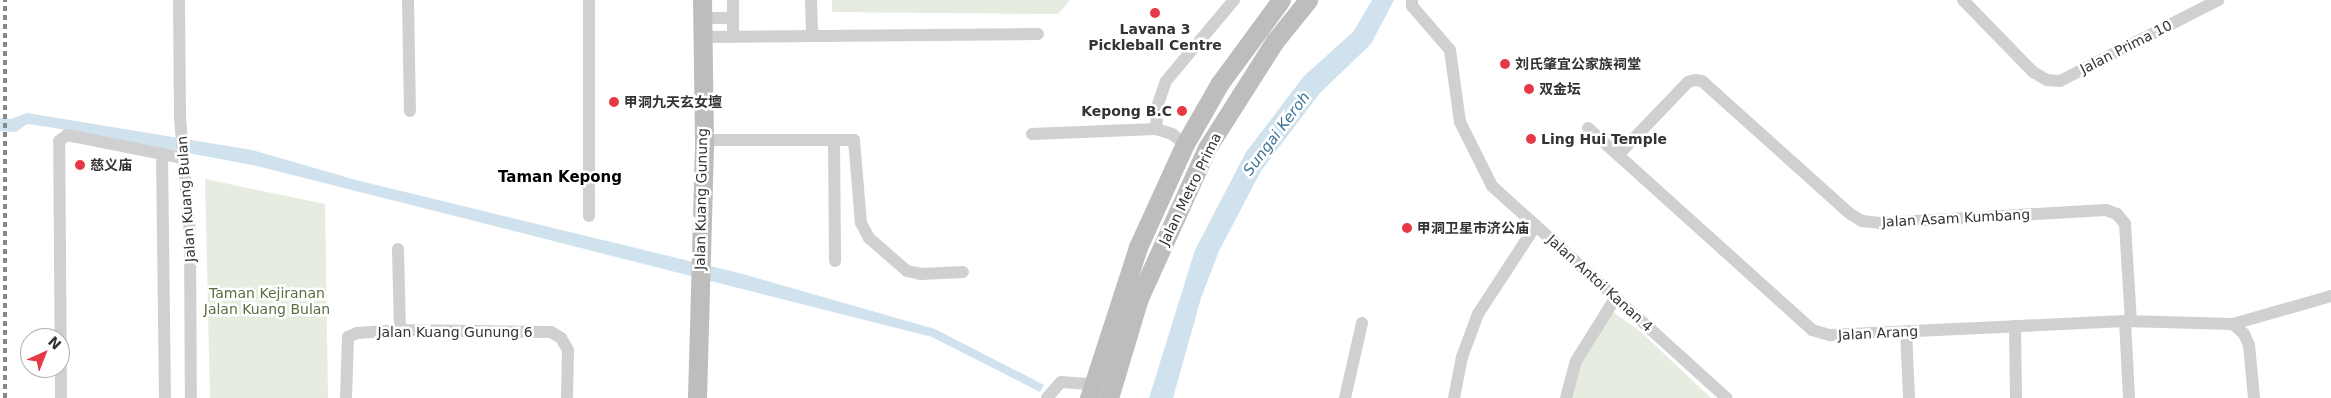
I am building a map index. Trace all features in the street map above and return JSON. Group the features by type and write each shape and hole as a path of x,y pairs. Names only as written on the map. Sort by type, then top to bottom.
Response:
{"main road":[{"name":"Jalan Metro Prima","path":"1091,391 1138,247 1185,144 1220,83 1281,0"},
{"name":"Jalan Metro Prima","path":"1109,398 1139,298 1207,148 1276,41 1308,0"},
{"name":"Jalan Kuang Gunung","path":"697,398 704,140 702,9"}],"street":[{"name":"Jalan Kuang Bulan","path":"179,0 180,118 190,234 191,398"},
{"path":"408,0 410,111"},
{"path":"589,0 589,216"},
{"path":"733,0 733,37"},
{"path":"811,0 812,36"},
{"path":"1156,129 1158,104 1166,81 1234,0"},
{"name":"Jalan Antoi Kanan 4","path":"1412,0 1412,6 1450,50 1460,122 1492,186 1727,398"},
{"name":"Jalan Prima 10","path":"1963,0 2033,72 2047,80 2060,81 2218,0"},
{"path":"702,9 733,18"},
{"path":"702,37 1038,34"},
{"name":"Jalan Asam Kumbang","path":"1618,155 1688,82 1696,80 1702,81 1848,213 1862,221 1880,223 2106,210 2117,214 2125,224 2128,321"},
{"name":"Jalan Arang","path":"1588,128 1812,330 1830,335 2128,321 2233,324 2331,296"},
{"path":"1032,134 1156,129 1172,134 1185,144"},
{"path":"62,398 59,141 67,135 182,157"},
{"path":"704,140 854,140 861,223 868,238 907,271 921,274 963,272"},
{"path":"834,140 835,261"},
{"path":"162,154 165,398"},
{"path":"1454,398 1462,358 1478,314 1536,225"},
{"path":"398,249 400,330"},
{"path":"1566,398 1576,361 1616,297"},
{"path":"2128,321 2129,398"},
{"path":"1345,398 1362,323"},
{"path":"2233,324 2244,334 2249,345 2254,398"},
{"path":"2014,326 2016,398"},
{"name":"Jalan Kuang Gunung 6","path":"346,398 348,337 357,333 400,330 551,332 562,338 568,350 567,398"},
{"path":"1906,331 1909,398"},
{"path":"1047,398 1061,382 1091,391"}],"green space":[{"path":"832,0 1070,0 1058,14 832,12"},
{"name":"Taman Kejiranan Jalan Kuang Bulan","path":"205,179 325,204 328,398 210,398"},
{"path":"1609,309 1641,332 1711,398 1566,398 1569,379"}],"water":[{"name":"Sungai Keroh","path":"1372,0 1394,0 1371,44 1320,93 1261,171 1219,251 1201,298 1173,398 1149,398 1195,250 1246,152 1304,76 1353,32"},
{"path":"27,113 252,150 356,180 743,274 935,329 1044,385 1040,392 932,337 257,166 27,124 16,132 0,131 0,118 11,119"}],"railway":[{"path":"5,0 5,398"}],"place":[{"name":"Lavana 3 Pickleball Centre","path":"1155,13"},
{"name":"刘氏肇宜公家族祠堂","path":"1505,64"},
{"name":"双金坛","path":"1529,89"},
{"name":"甲洞九天玄女壇","path":"614,102"},
{"name":"Kepong B.C","path":"1182,111"},
{"name":"Ling Hui Temple","path":"1531,139"},
{"name":"慈义庙","path":"80,165"},
{"name":"甲洞卫星市济公庙","path":"1407,228"}],"district":[{"name":"Taman Kepong","path":"560,178"}]}
